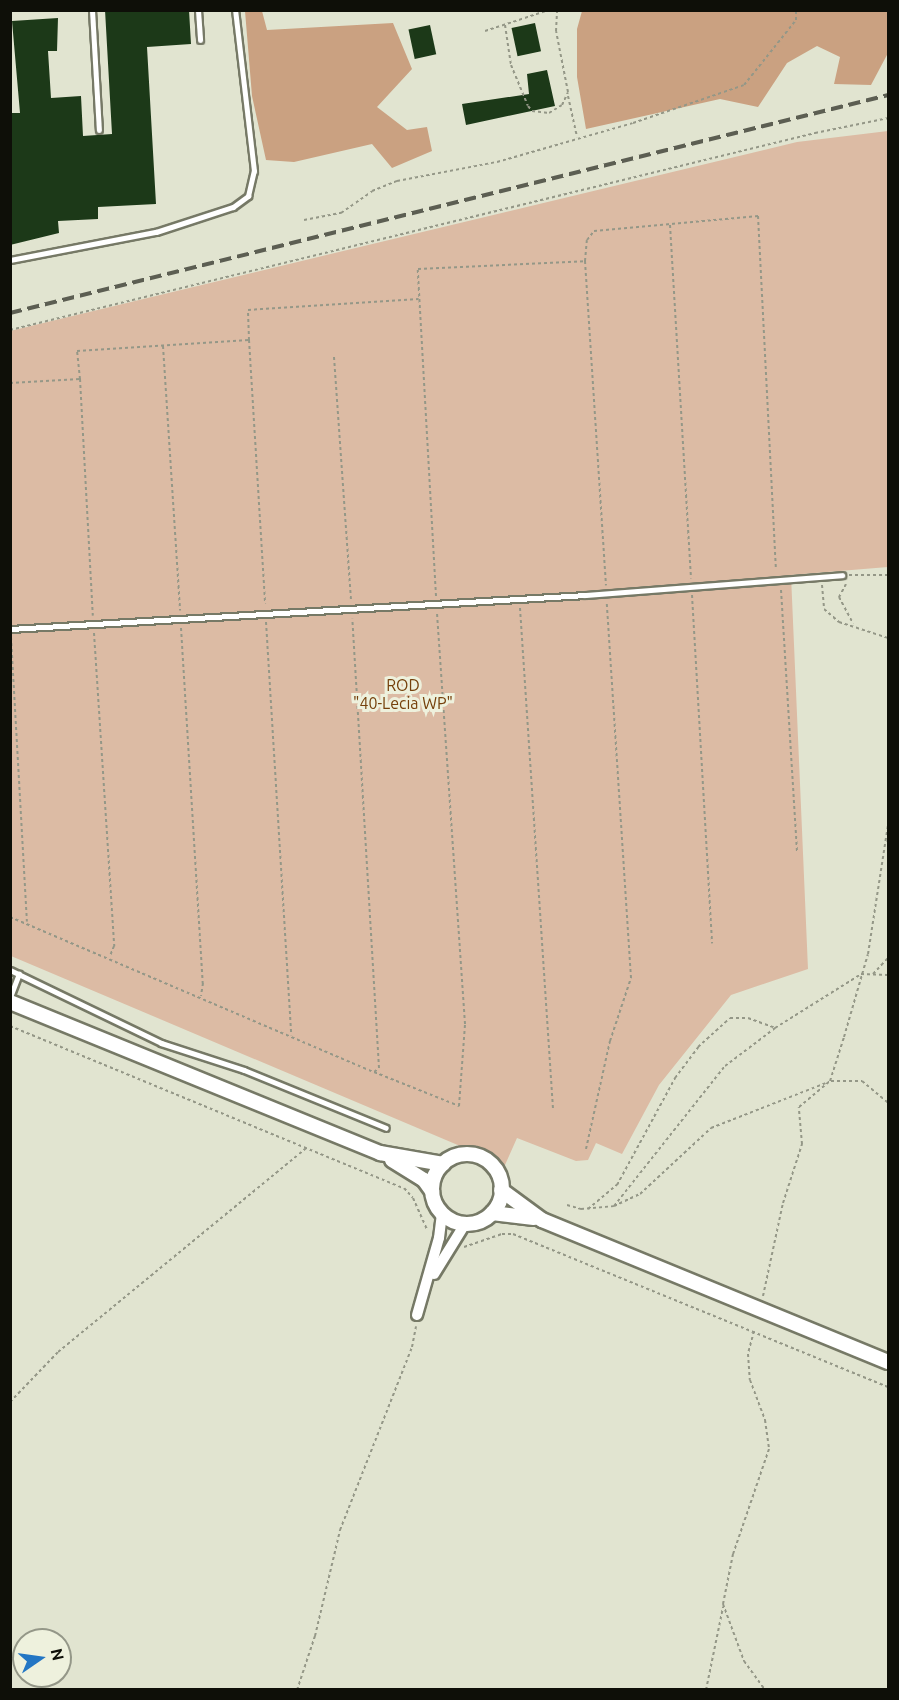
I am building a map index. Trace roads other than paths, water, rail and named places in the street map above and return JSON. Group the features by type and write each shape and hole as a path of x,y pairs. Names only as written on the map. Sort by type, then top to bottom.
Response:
{"street":[{"path":"10,999 380,1153 424,1180 432,1191 442,1214 428,1284 417,1315"},
{"path":"380,1153 443,1164"},
{"path":"432,1191 435,1174 443,1164 461,1155 484,1159 496,1170 501,1190 492,1213 482,1221 465,1224 442,1214"},
{"path":"501,1190 542,1220 888,1362"},
{"path":"492,1213 542,1220"},
{"path":"428,1284 465,1224"}],"lane":[{"path":"92,10 99,130"},
{"path":"198,10 200,40"},
{"path":"10,260 156,232 233,207 248,196 254,171 235,10"},
{"path":"10,629 519,599 842,575"},
{"path":"10,970 161,1043 244,1070 386,1128"},
{"path":"10,999 19,974"}],"railway":[{"path":"10,313 888,95"}],"park label":[{"name":"ROD \"40-Lecia WP\"","path":"403,694"}]}
